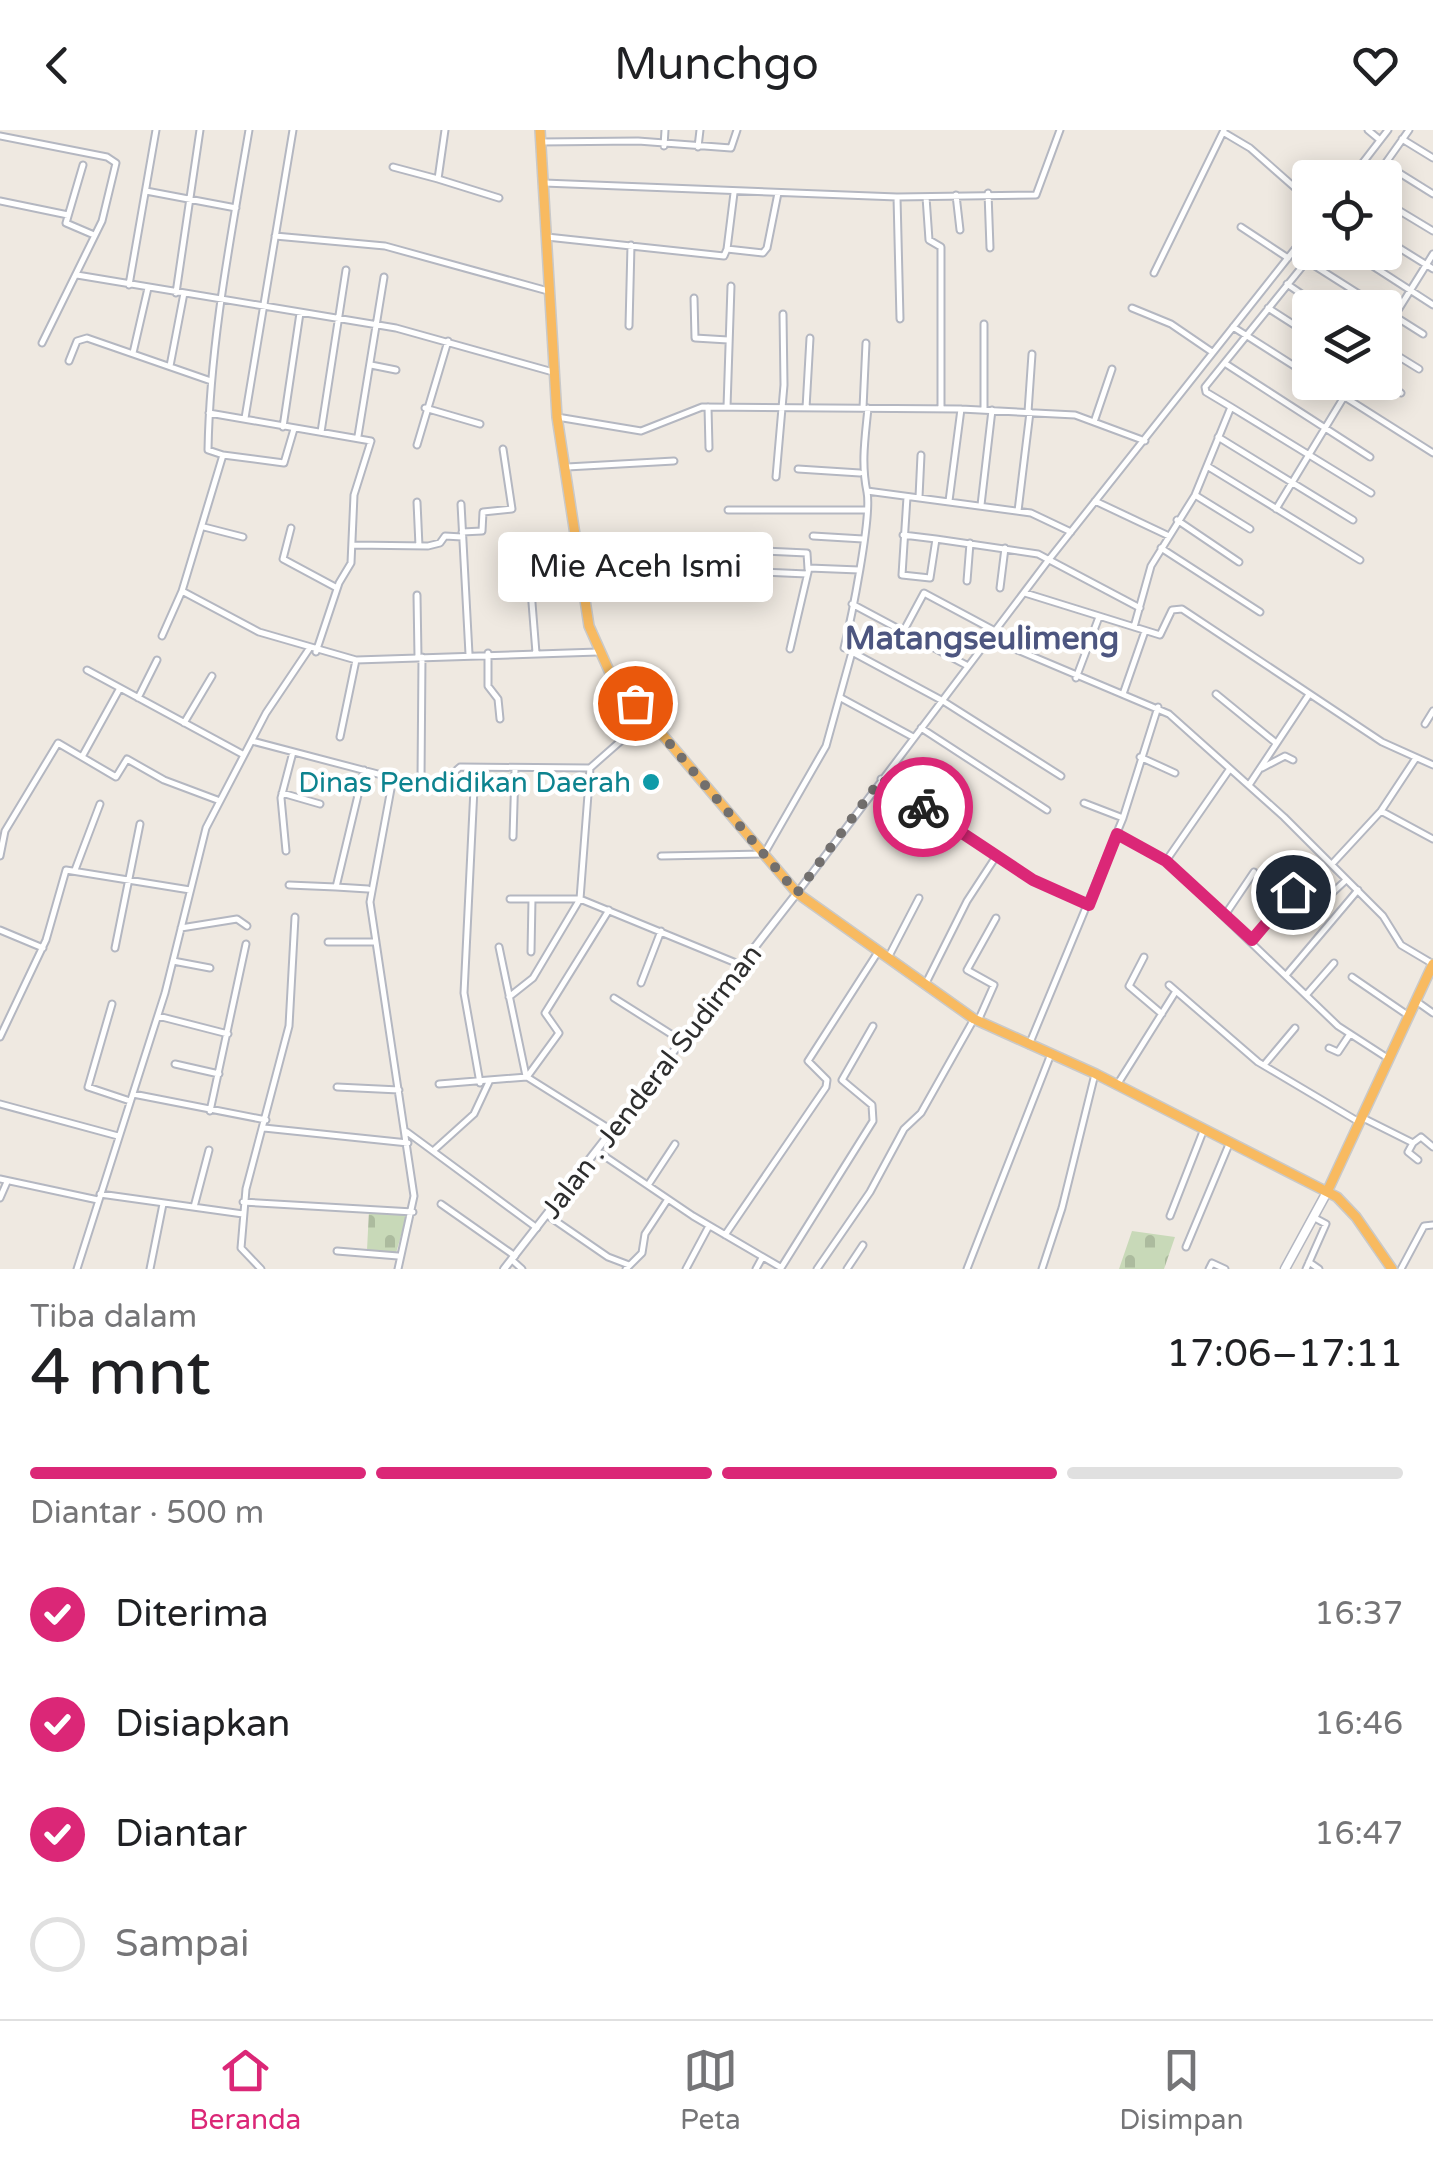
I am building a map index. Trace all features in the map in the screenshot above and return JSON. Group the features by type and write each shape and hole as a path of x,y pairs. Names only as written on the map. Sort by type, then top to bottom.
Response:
{"highway":[{"path":"540,130 552,372 582,587 598,652 797,893 976,1020 1096,1074 1327,1192 1356,1216 1392,1269"},
{"path":"1327,1192 1433,964"}],"main road":[{"path":"1285,1269 1327,1192"}],"street":[{"path":"129,285 156,130"},
{"path":"176,292 200,130"},
{"path":"249,130 221,299 208,450 282,464 294,428"},
{"path":"245,419 293,130"},
{"path":"438,179 445,130"},
{"path":"664,146 665,130"},
{"path":"698,147 700,130"},
{"path":"540,142 638,141 664,146 732,147 737,130"},
{"path":"544,183 897,198 1040,192 1060,130"},
{"path":"1154,273 1222,130 1250,148 1292,185"},
{"path":"1368,130 1380,140"},
{"path":"1365,160 1388,130"},
{"path":"1388,160 1410,130"},
{"path":"0,136 115,161 111,193 95,236 42,343"},
{"path":"1402,139 1433,158"},
{"path":"83,165 68,215 69,228 95,236"},
{"path":"393,167 498,198"},
{"path":"1402,175 1433,194"},
{"path":"146,191 236,208"},
{"path":"546,237 724,256 734,192"},
{"path":"727,249 766,251 778,192"},
{"path":"988,194 990,248"},
{"path":"956,196 960,230"},
{"path":"926,197 929,240 941,247 942,408"},
{"path":"897,198 900,319"},
{"path":"0,201 68,215"},
{"path":"1402,212 1433,231"},
{"path":"1241,227 1288,258"},
{"path":"275,236 385,246 548,291"},
{"path":"630,326 631,246"},
{"path":"1402,250 1430,267"},
{"path":"797,893 969,666 995,641 995,631 1047,562 1292,253"},
{"path":"1402,303 1430,267 1433,254"},
{"path":"321,432 346,270"},
{"path":"1210,394 1205,388 1299,270"},
{"path":"1323,270 1354,290"},
{"path":"1378,270 1433,305"},
{"path":"77,275 375,324 552,372"},
{"path":"358,437 384,276"},
{"path":"1287,284 1296,290"},
{"path":"727,407 732,286"},
{"path":"132,354 148,288"},
{"path":"170,366 184,294"},
{"path":"694,298 694,338 728,340"},
{"path":"1132,308 1171,324 1213,352"},
{"path":"1268,308 1292,323"},
{"path":"283,427 300,313"},
{"path":"776,476 782,407 782,314"},
{"path":"1402,321 1424,334"},
{"path":"984,324 984,410"},
{"path":"1234,328 1292,364"},
{"path":"69,360 76,343 83,338 212,382"},
{"path":"806,408 810,338"},
{"path":"417,445 448,341"},
{"path":"844,648 866,510 867,491 861,473 866,343"},
{"path":"1018,511 1032,354"},
{"path":"1402,358 1419,369"},
{"path":"1226,364 1370,456"},
{"path":"370,365 396,370"},
{"path":"1094,422 1112,369"},
{"path":"1191,382 1371,494"},
{"path":"1276,508 1342,400"},
{"path":"1349,400 1433,453"},
{"path":"708,407 709,448"},
{"path":"557,416 641,430 690,410 708,407 960,408 1074,415 1145,442"},
{"path":"1134,627 1161,548 1194,496 1232,407"},
{"path":"426,408 480,424"},
{"path":"948,501 960,408"},
{"path":"981,506 992,410"},
{"path":"76,1269 158,1016 206,828 252,741 313,651 337,588 350,567 354,495 372,443 358,437 209,413"},
{"path":"1218,438 1353,520"},
{"path":"353,544 439,544 444,536 482,531 484,511 512,508 504,449"},
{"path":"162,636 204,527 223,455"},
{"path":"918,497 921,455"},
{"path":"564,467 674,461"},
{"path":"1206,466 1360,560"},
{"path":"798,469 861,473"},
{"path":"867,491 1040,515 1071,532"},
{"path":"907,496 901,574 907,578 931,578 936,539"},
{"path":"1194,496 1250,529"},
{"path":"1095,501 1169,536"},
{"path":"416,502 419,546"},
{"path":"461,504 469,654"},
{"path":"728,510 866,510"},
{"path":"1177,520 1239,562"},
{"path":"204,527 242,537"},
{"path":"292,528 283,559 337,588"},
{"path":"903,535 1038,554 1140,608"},
{"path":"813,536 863,539"},
{"path":"528,540 536,653"},
{"path":"966,581 970,544"},
{"path":"1000,588 1005,548"},
{"path":"1161,548 1260,612"},
{"path":"764,551 807,552 808,571 790,649"},
{"path":"760,572 859,570"},
{"path":"582,587 721,587"},
{"path":"182,591 259,632 313,651 356,660 598,652"},
{"path":"903,632 924,593 995,631"},
{"path":"1025,593 1161,635 1172,610 1182,609 1308,696 1433,765"},
{"path":"417,595 420,780"},
{"path":"852,604 969,666"},
{"path":"1076,678 1099,617"},
{"path":"1122,694 1145,631"},
{"path":"995,641 1076,678 1158,707 1332,864 1383,916 1397,941 1433,964"},
{"path":"661,856 764,854 808,784 841,698 852,652 944,702 1061,776"},
{"path":"488,653 488,686 498,699 500,719"},
{"path":"138,698 158,660"},
{"path":"340,738 356,660"},
{"path":"87,670 244,755"},
{"path":"184,722 212,676"},
{"path":"83,756 120,688"},
{"path":"1216,694 1276,743"},
{"path":"1249,786 1308,696"},
{"path":"841,698 913,738"},
{"path":"1029,1044 1117,834 1158,707"},
{"path":"1425,724 1433,711"},
{"path":"252,741 394,778 443,782 456,768 590,768 648,717"},
{"path":"922,728 1047,810"},
{"path":"0,856 5,831 56,744 117,777 128,760 164,780 220,802"},
{"path":"286,851 282,793 293,752"},
{"path":"1260,769 1285,756 1293,760"},
{"path":"1140,757 1174,774"},
{"path":"1332,864 1381,811 1416,758"},
{"path":"474,768 464,993 480,1084"},
{"path":"510,997 533,978 580,898 590,768"},
{"path":"336,888 364,770"},
{"path":"513,836 515,770"},
{"path":"1166,861 1230,770"},
{"path":"394,778 370,889 373,942 408,1144 413,1212 398,1256 398,1269"},
{"path":"882,780 1033,880 1089,905"},
{"path":"282,793 320,804"},
{"path":"1084,803 1123,818"},
{"path":"75,870 100,804"},
{"path":"1381,811 1433,839"},
{"path":"114,948 140,824"},
{"path":"1117,834 1166,861 1350,1034 1390,1059"},
{"path":"925,986 967,901 998,855"},
{"path":"0,1037 43,948 64,872 75,870 190,890"},
{"path":"1225,914 1254,872"},
{"path":"1252,940 1292,892 1315,910 1346,879"},
{"path":"289,884 370,889"},
{"path":"1286,974 1358,890"},
{"name":"Jalan . Jenderal Sudirman","path":"504,1269 797,893"},
{"path":"510,899 580,898 740,965"},
{"path":"888,959 918,898"},
{"path":"531,952 532,899"},
{"path":"527,1077 558,1033 545,1013 609,910"},
{"path":"261,1269 241,1248 243,1202 289,1026 295,917"},
{"path":"817,1269 870,1192 904,1129 922,1112 994,985 968,970 996,918"},
{"path":"181,928 237,919 246,926"},
{"path":"0,930 43,948"},
{"path":"641,983 661,931"},
{"path":"328,942 373,942"},
{"path":"210,1111 246,944"},
{"path":"499,946 527,1077"},
{"path":"725,1235 826,1087 827,1080 808,1061 878,952"},
{"path":"1144,957 1129,986 1162,1014"},
{"path":"173,961 210,968"},
{"path":"1307,994 1334,963"},
{"path":"1352,977 1409,1016"},
{"path":"1169,985 1264,1065 1362,1121 1413,1143"},
{"path":"1117,1085 1176,991"},
{"path":"614,998 682,1042"},
{"path":"1416,1001 1431,1009"},
{"path":"112,1004 88,1087 265,1124 408,1144"},
{"path":"158,1016 228,1034"},
{"path":"597,1150 709,1226 782,1269 873,1121 872,1106 842,1080 873,1026"},
{"path":"1264,1065 1295,1028"},
{"path":"1329,1048 1338,1052 1350,1034"},
{"path":"967,1269 1051,1054"},
{"path":"175,1064 219,1074"},
{"path":"1042,1269 1096,1074"},
{"path":"439,1084 480,1084 527,1077 612,1131"},
{"path":"433,1151 474,1114 489,1082"},
{"path":"337,1087 399,1090"},
{"path":"0,1104 119,1136"},
{"path":"1170,1216 1204,1129"},
{"path":"406,1131 537,1228"},
{"path":"1418,1160 1408,1152 1413,1143 1420,1137 1433,1147"},
{"path":"1186,1247 1230,1142"},
{"path":"648,1185 675,1144"},
{"path":"194,1207 208,1150"},
{"path":"0,1198 4,1181 243,1214"},
{"path":"547,1215 628,1267 642,1252 645,1234 668,1199"},
{"path":"243,1202 413,1212"},
{"path":"150,1269 163,1204"},
{"path":"441,1204 522,1269"},
{"path":"1314,1214 1326,1224 1308,1266 1319,1269"},
{"path":"1401,1269 1424,1226 1433,1225"},
{"path":"686,1269 709,1226"},
{"path":"847,1269 863,1246"},
{"path":"337,1250 398,1256"},
{"path":"756,1269 762,1258"},
{"path":"1209,1269 1212,1263 1225,1269"}],"green space":[{"path":"369,1211 407,1215 396,1253 367,1250"},
{"path":"1132,1231 1175,1237 1164,1269 1119,1269"}],"way so far":[{"path":"635,703 797,893 881,779 923,807"}],"place":[{"name":"Mie Aceh Ismi","path":"635,703"},
{"name":"Dinas Pendidikan Daerah","path":"651,782"}],"district":[{"name":"Matangseulimeng","path":"982,638"}],"route":[{"path":"923,807 1033,880 1089,905 1117,834 1166,861 1252,940 1293,892"}]}
